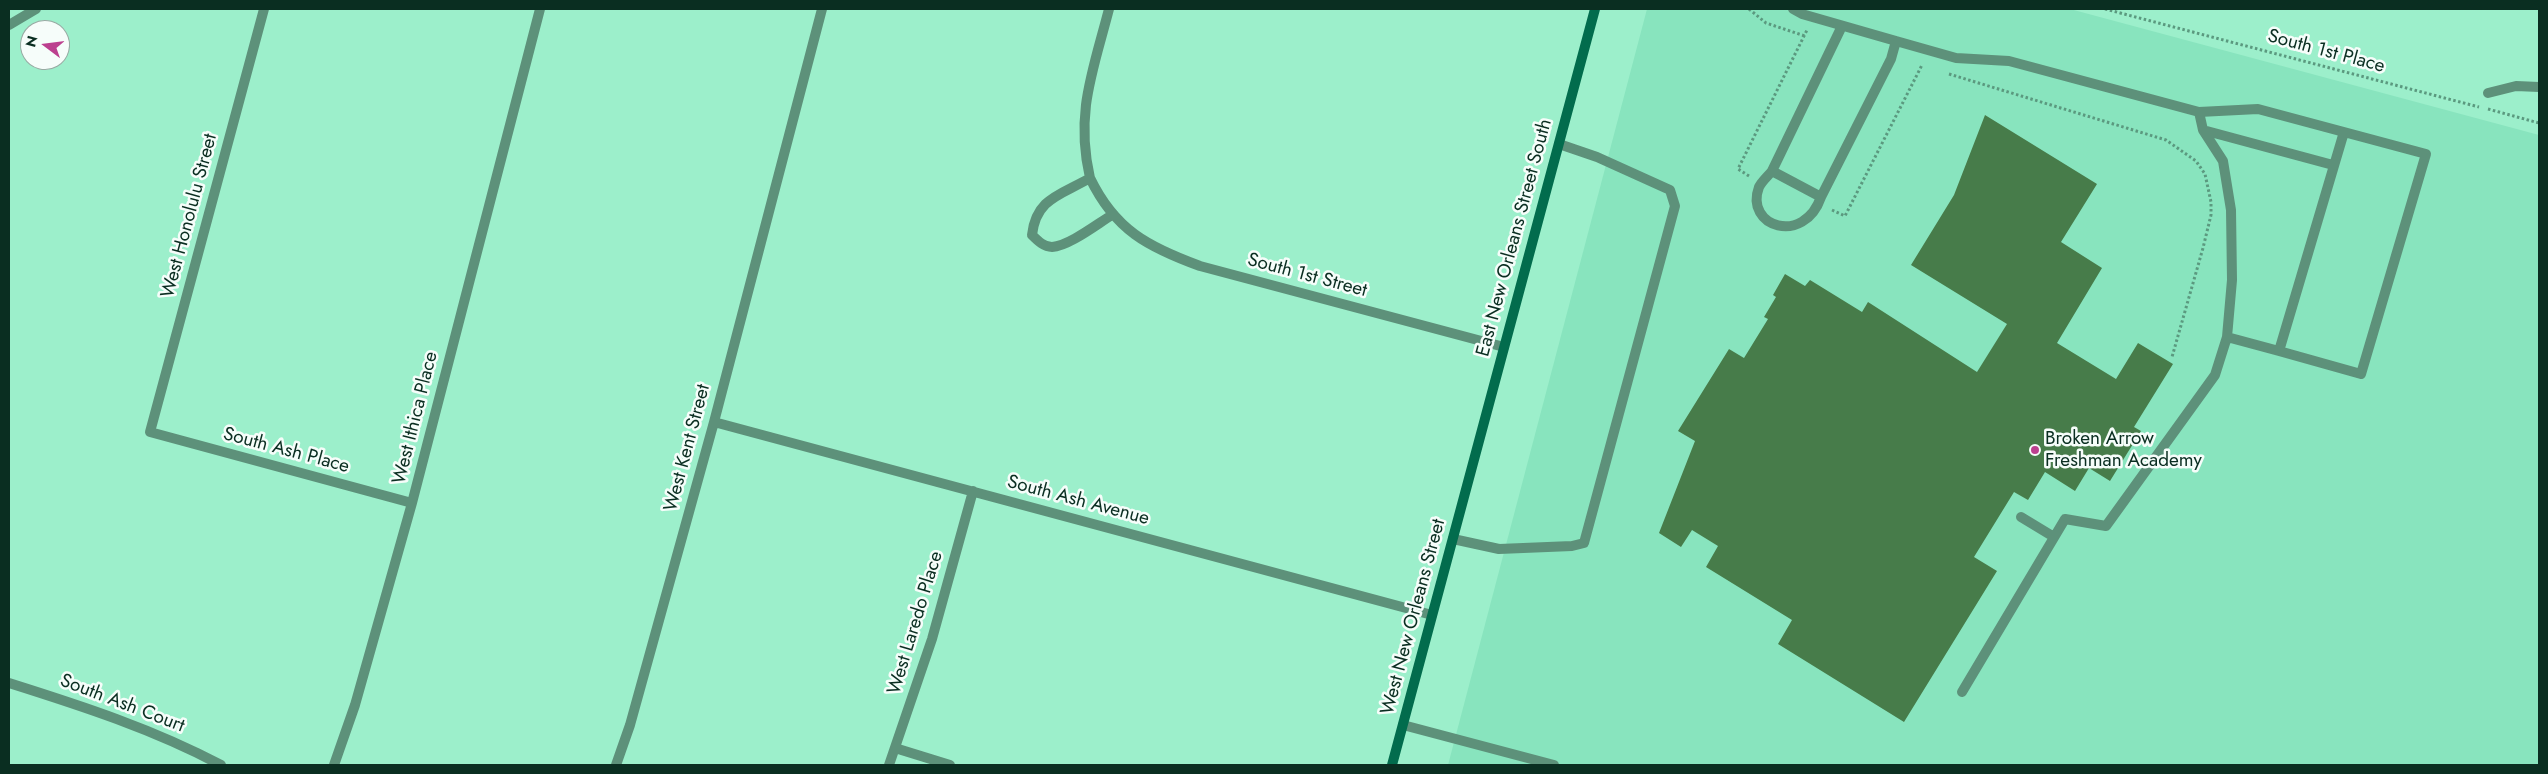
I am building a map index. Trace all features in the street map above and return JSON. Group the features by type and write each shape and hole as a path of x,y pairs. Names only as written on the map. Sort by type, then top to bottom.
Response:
{"main road":[{"name":"East New Orleans Street South","path":"1469,477 1595,9"},
{"name":"West New Orleans Street","path":"1392,765 1469,477"}],"street":[{"path":"9,25 36,9"},
{"name":"West Honolulu Street","path":"150,432 264,9"},
{"name":"West Ithica Place","path":"334,765 355,705 412,503 540,9"},
{"name":"West Kent Street","path":"616,765 630,725 714,422 822,9"},
{"name":"South 1st Street","path":"1109,9 1083,113 1083,136 1090,178 1099,197 1112,215 1144,242 1162,252 1200,266 1504,347"},
{"path":"1793,9 1842,26 1956,58 2009,61 2199,112 2258,108 2426,154 2361,374 2228,338"},
{"path":"1842,26 1772,171 1760,185 1757,198 1760,211 1766,220 1777,226 1790,227 1805,222 1816,211 1821,197 1891,59 1896,41"},
{"path":"2488,93 2516,86 2539,88"},
{"path":"1962,692 2064,519 2106,526 2214,375 2228,338 2232,280 2231,210 2223,161 2203,130 2199,112"},
{"path":"2203,130 2333,165"},
{"path":"2279,351 2344,132"},
{"path":"1453,539 1499,549 1572,546 1584,543 1674,206 1670,190 1597,157 1558,144"},
{"path":"1772,171 1821,197"},
{"path":"1090,178 1041,206 1034,220 1032,235 1040,243 1052,247 1067,242 1112,215"},
{"name":"South Ash Avenue","path":"714,422 1432,615"},
{"name":"South Ash Place","path":"150,432 412,503"},
{"name":"West Laredo Place","path":"889,765 932,639 973,491"},
{"path":"2021,517 2054,537"},
{"name":"South Ash Court","path":"9,683 132,724 178,743 221,765"},
{"path":"1403,725 1554,765"},
{"path":"895,748 950,765"}],"path":[{"path":"1749,9 1766,23 1805,36"},
{"name":"South 1st Place","path":"2105,9 2539,123"},
{"path":"1747,185 1750,177 1738,170 1808,29 1835,39"},
{"path":"1891,59 1922,64 1930,68"},
{"path":"1830,214 1832,209 1845,216 1922,64"},
{"path":"1948,73 2166,140 2181,148 2196,161 2204,174 2209,188 2211,215 2172,358"}],"shaded area":[{"name":"Broken Arrow Freshman Academy","path":"1647,9 2070,9 2539,135 2539,765 1448,765"}],"building":[{"path":"1985,115 2097,184 2061,242 2102,268 2057,343 2116,379 2138,343 2173,364 2134,427 2141,431 2110,481 2089,468 2075,491 2045,472 2028,500 2014,492 1974,557 1997,571 1904,722 1778,644 1792,620 1706,567 1718,546 1692,530 1681,547 1659,533 1695,441 1678,431 1729,349 1744,358 1768,319 1764,317 1776,297 1773,295 1785,274 1805,286 1810,280 1862,312 1868,302 1977,372 2007,324 1911,265 1954,195"}],"place":[{"name":"Broken Arrow Freshman Academy","path":"2035,450"}]}
